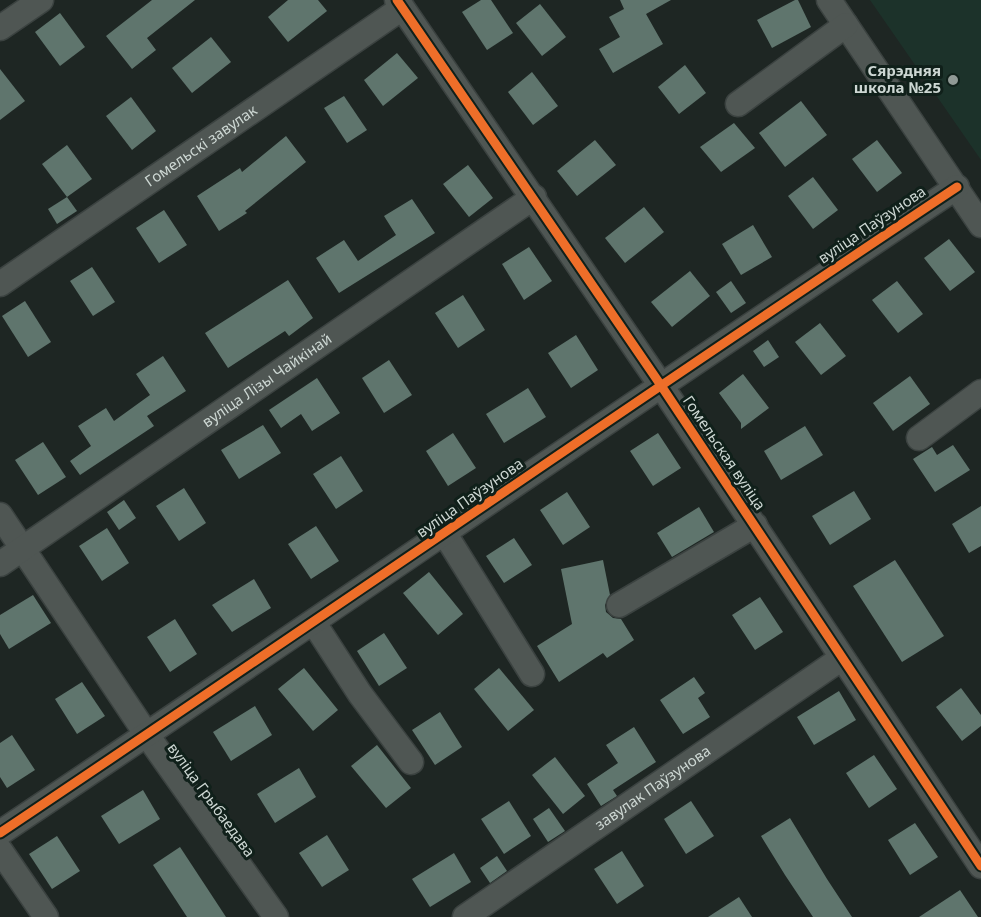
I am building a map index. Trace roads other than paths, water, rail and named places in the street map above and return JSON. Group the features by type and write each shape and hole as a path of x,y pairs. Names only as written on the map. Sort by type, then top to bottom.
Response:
{"street":[{"path":"0,28 41,0"},
{"path":"829,0 981,225"},
{"name":"Гомельская вуліца","path":"399,4 534,197 981,866"},
{"name":"Гомельскі завулак","path":"0,284 399,4"},
{"path":"738,104 846,25"},
{"name":"вуліца Паўзунова","path":"0,833 445,534 660,384 957,187"},
{"name":"вуліца Лізы Чайкінай","path":"0,564 534,197"},
{"path":"919,438 981,392"},
{"name":"вуліца Грыбаедава","path":"0,515 147,735 276,917"},
{"path":"619,605 755,525"},
{"path":"445,534 532,674"},
{"path":"314,623 360,694 411,762"},
{"name":"завулак Паўзунова","path":"465,917 842,658"},
{"path":"0,850 46,917"}],"place":[{"name":"Сярэдняя школа №25","path":"953,80"}]}
